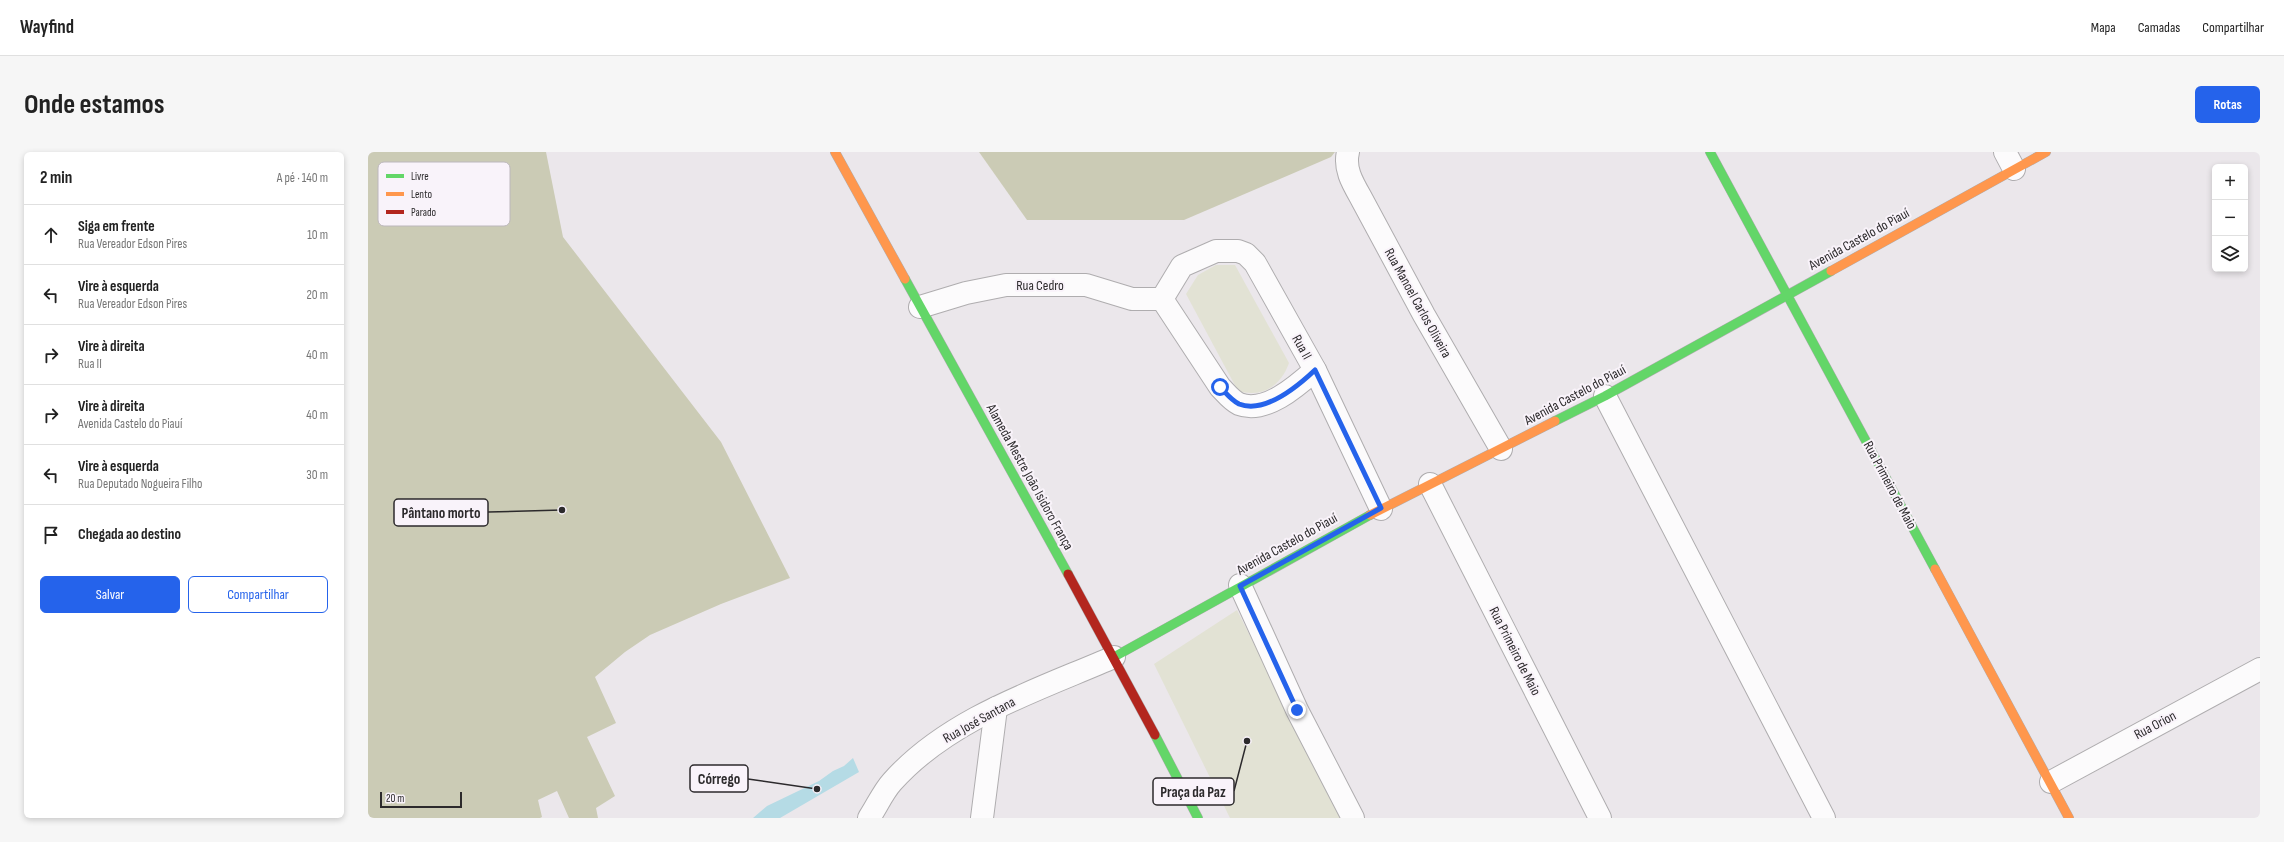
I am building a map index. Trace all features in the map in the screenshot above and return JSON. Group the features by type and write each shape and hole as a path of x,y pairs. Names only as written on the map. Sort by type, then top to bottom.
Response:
{"main road":[{"name":"Alameda Mestre João Isidoro França","path":"835,152 1114,656 1198,818"},
{"name":"Rua Primeiro de Maio","path":"1710,152 2069,818"},
{"name":"Avenida Castelo do Piauí","path":"1114,656 1381,508 1605,396 1788,295 2009,160 2046,152"}],"street":[{"name":"Rua Manoel Carlos Oliveira","path":"1348,152 1347,158 1350,178 1424,315 1501,449"},
{"name":"Rua II","path":"1162,299 1182,266 1216,250 1238,251 1246,254 1255,263 1315,370 1381,508"},
{"name":"Rua Cedro","path":"920,307 966,293 1006,285 1086,285 1132,299 1162,299"},
{"path":"1162,299 1220,387 1231,399 1239,404 1253,405 1267,403 1285,394 1315,370"},
{"path":"1605,396 1824,818"},
{"name":"Rua Primeiro de Maio","path":"1430,484 1600,818"},
{"path":"1240,586 1297,710 1353,818"},
{"name":"Rua José Santana","path":"869,818 892,783 919,756 962,727 996,708 1114,656"},
{"name":"Rua Orion","path":"2050,782 2260,669"},
{"path":"982,818 996,708"}],"shaded area":[{"path":"1216,265 1235,265 1289,363 1276,384 1263,391 1247,393 1238,391 1186,294 1198,275"},
{"path":"1237,610 1341,818 1230,818 1154,664"}],"green space":[{"path":"368,152 546,152 563,237 721,442 790,578 721,604 650,635 625,652 595,677 616,723 587,737 615,796 596,808 598,818 569,818 557,791 538,800 542,817 540,818 368,818"},
{"path":"979,152 1335,152 1331,157 1184,220 1027,220"}],"water":[{"path":"853,758 859,772 780,818 753,818 767,806 819,781 833,771 844,766"}],"traffic: fast":[{"path":"1710,152 1935,569"},
{"path":"1555,421 1605,396 1831,271"},
{"path":"905,279 1068,574"},
{"path":"1114,657 1370,515"},
{"path":"1155,735 1198,818"}],"traffic: slow":[{"path":"835,152 905,279"},
{"path":"1831,271 2046,152"},
{"path":"1370,515 1555,421"},
{"path":"1935,569 2069,818"}],"traffic: jam":[{"path":"1068,574 1155,735"}],"place":[{"name":"Pântano morto","path":"562,510"},
{"name":"Praça da Paz","path":"1247,741"},
{"name":"Córrego","path":"817,789"}],"route":[{"path":"1220,387 1231,399 1239,404 1253,405 1267,403 1285,394 1302,382 1315,370 1381,508 1240,586 1297,710"}]}
